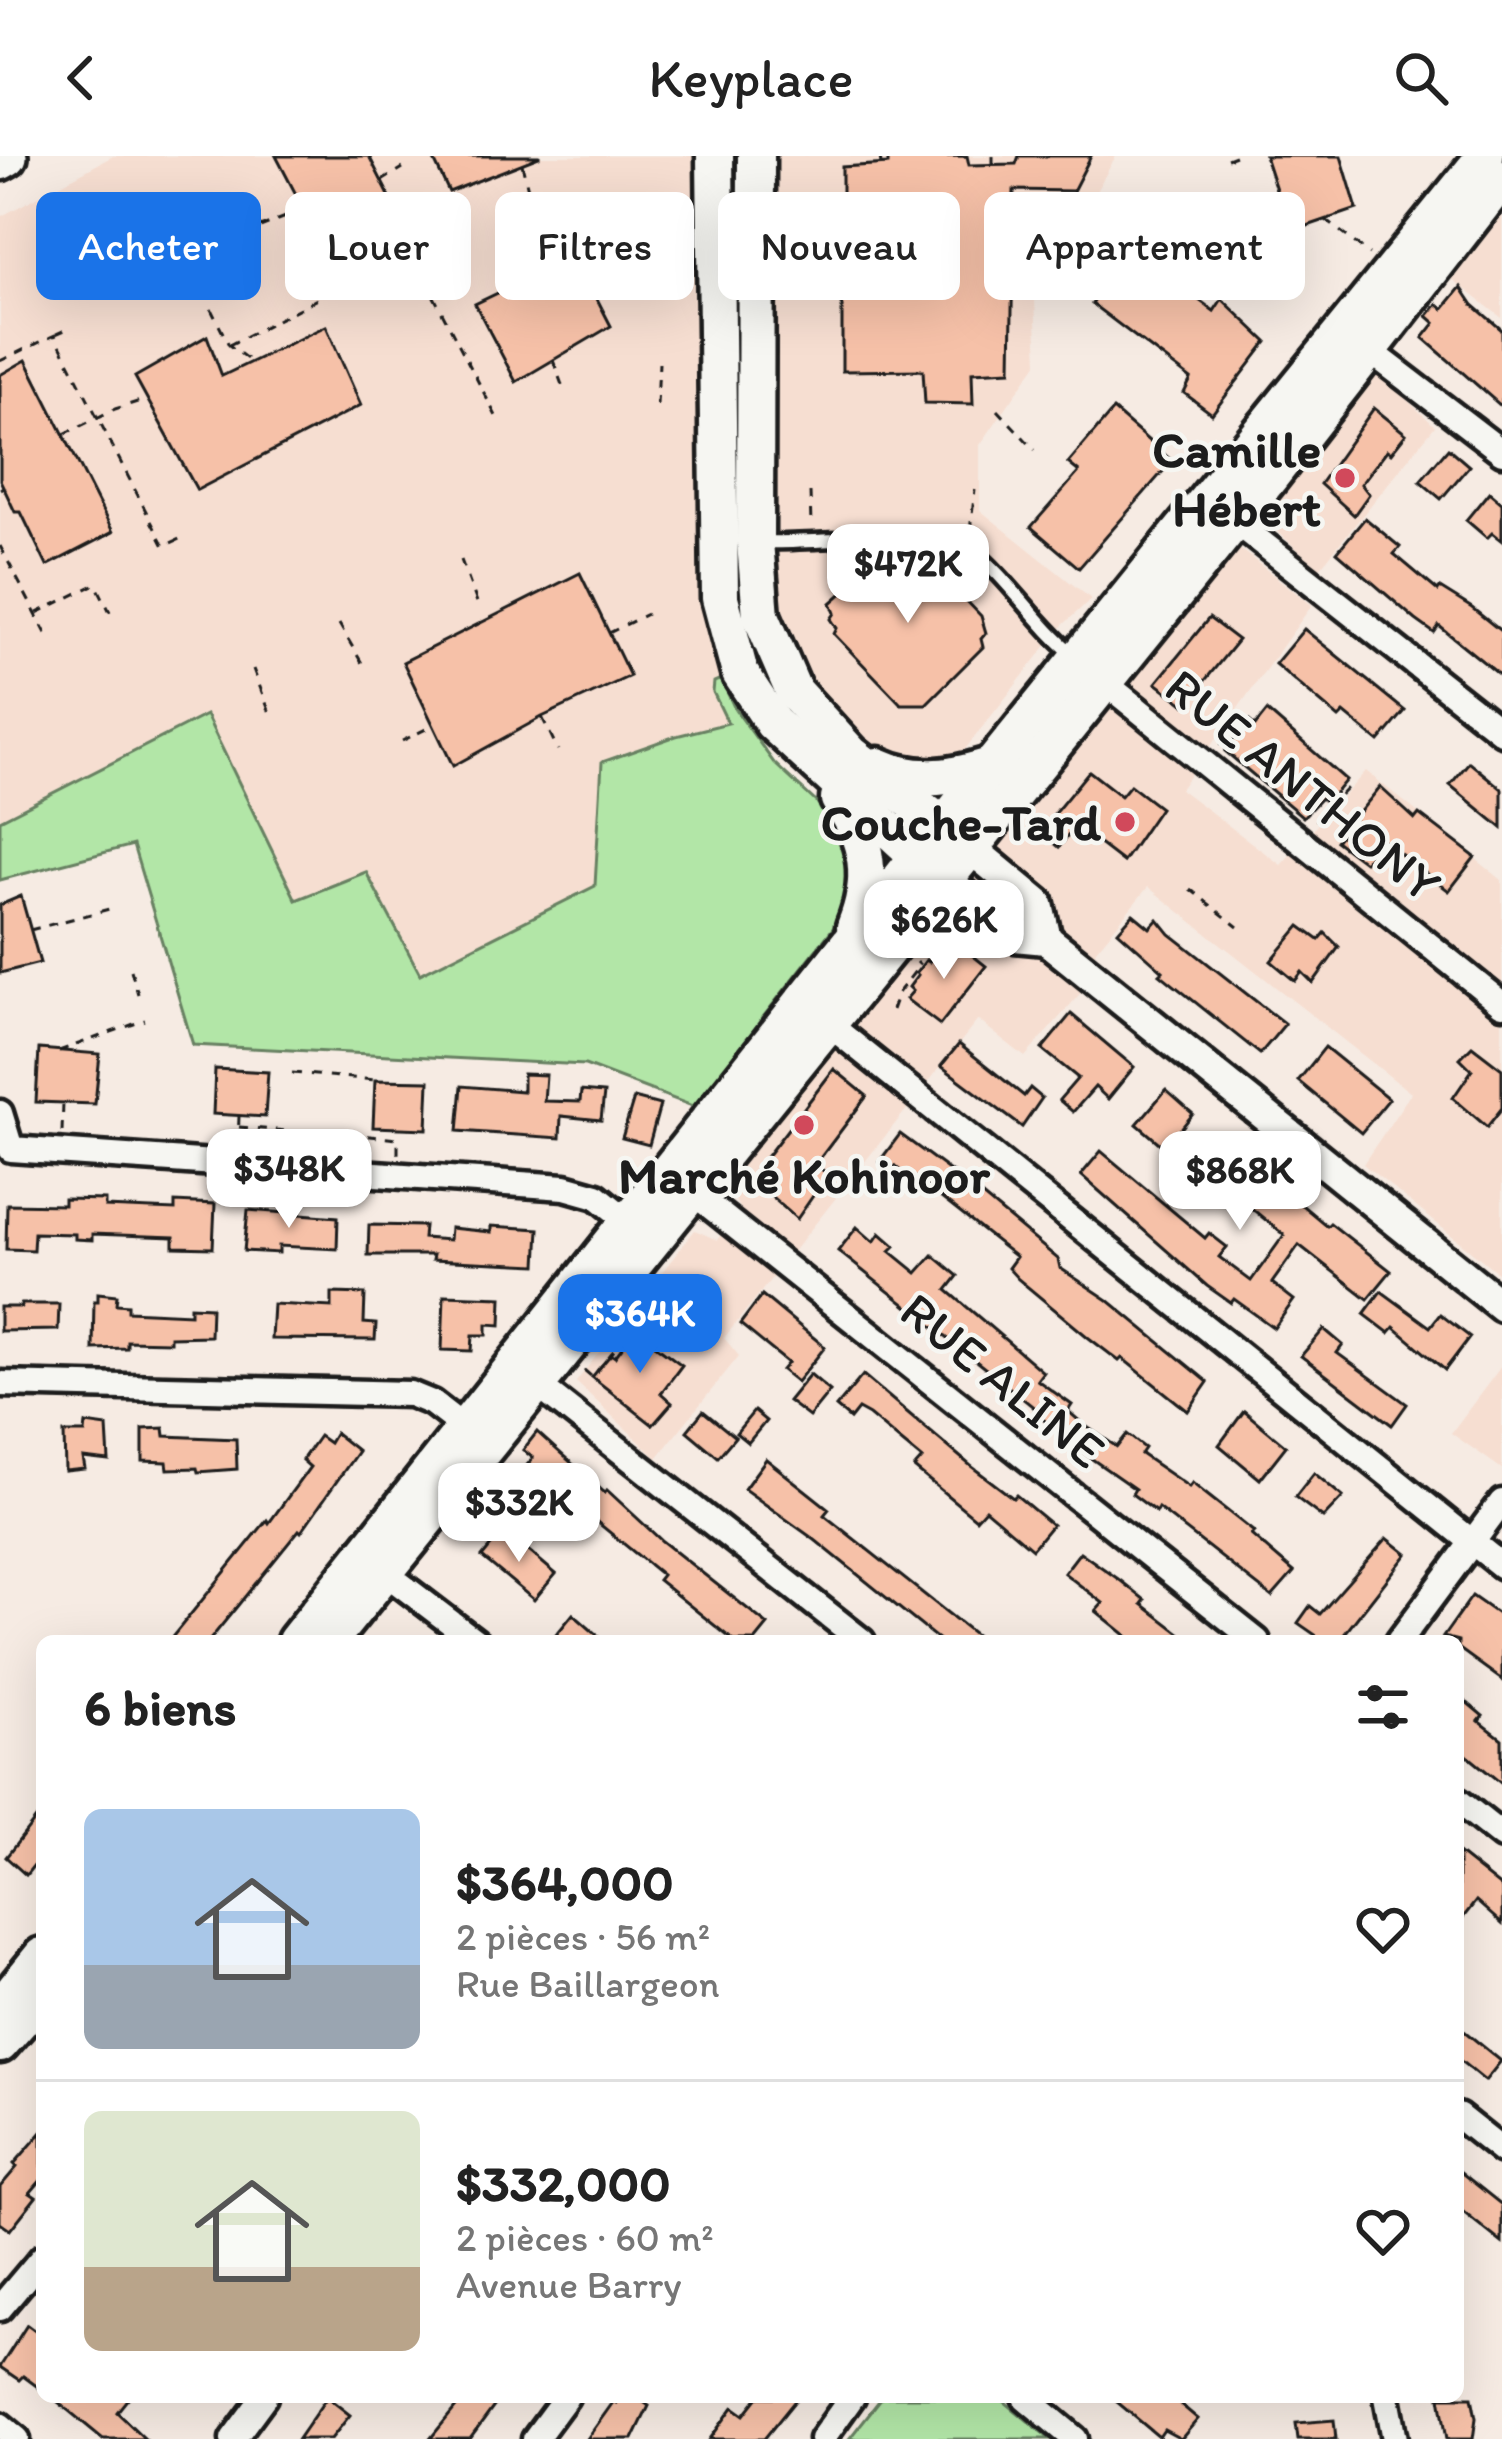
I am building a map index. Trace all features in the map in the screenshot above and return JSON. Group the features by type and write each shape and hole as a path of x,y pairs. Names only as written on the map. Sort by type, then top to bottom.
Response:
{"main road":[{"path":"716,156 761,616 794,692 851,754 957,836"},
{"path":"756,156 720,598 740,673 773,723 930,868"},
{"path":"475,1437 536,1384 640,1231 844,954 930,868 1092,671 1485,156"},
{"path":"957,836 996,764 1092,671 1233,520 1502,178"},
{"path":"851,754 891,772 927,778 949,779 996,764"},
{"path":"813,762 850,814 868,863 866,899 844,954"},
{"path":"302,1635 374,1564 640,1231 691,1191 826,1022 930,868"},
{"path":"333,1635 374,1564"},
{"path":"0,2008 36,1963"},
{"path":"0,2044 36,2003"}],"street":[{"path":"1369,350 1502,452"},
{"path":"1233,520 1502,732"},
{"name":"RUE ANTHONY","path":"1092,671 1502,1004"},
{"path":"957,836 1038,904 1046,938"},
{"path":"930,868 1015,936 1046,938 1502,1306"},
{"path":"826,1022 1502,1566"},
{"path":"0,1113 11,1149 397,1172 577,1189 597,1196 640,1231"},
{"name":"RUE ALINE","path":"691,1191 1249,1635"},
{"path":"0,1384 410,1394 432,1403 475,1437"},
{"path":"536,1384 854,1635"},
{"path":"1404,1635 1502,1502"},
{"path":"374,1564 467,1635"},
{"path":"1464,1806 1502,1836"},
{"path":"1464,2121 1502,2151"},
{"path":"0,2308 36,2265"},
{"path":"232,2439 259,2403"},
{"path":"535,2439 562,2403"},
{"path":"822,2439 848,2403"},
{"path":"1032,2403 1075,2439"},
{"path":"1388,2403 1394,2439"},
{"path":"0,2426 17,2439"}],"lane":[{"path":"754,542 940,537 968,546 1036,615 1044,631 1092,671"}],"path":[{"path":"880,156 881,165"},
{"path":"993,156 993,164"},
{"path":"1227,159 1235,156"},
{"path":"522,164 529,192"},
{"path":"382,181 403,167"},
{"path":"1325,220 1379,263"},
{"path":"694,274 702,274"},
{"path":"229,345 315,300"},
{"path":"436,300 497,418"},
{"path":"211,309 229,345 251,362"},
{"path":"0,361 72,327"},
{"path":"55,335 164,546 182,538"},
{"path":"553,360 562,385"},
{"path":"657,405 659,363"},
{"path":"64,434 148,399"},
{"path":"998,410 1035,450"},
{"path":"968,546 975,490"},
{"path":"810,491 811,544"},
{"path":"0,546 50,641"},
{"path":"461,560 478,605"},
{"path":"36,614 96,584 110,612"},
{"path":"609,633 647,614"},
{"path":"339,624 363,664"},
{"path":"253,669 270,713"},
{"path":"542,717 558,750"},
{"path":"401,741 432,726"},
{"path":"1205,764 1234,728 1239,733"},
{"path":"1299,839 1348,787 1344,783"},
{"path":"1190,889 1238,927"},
{"path":"30,930 112,908"},
{"path":"892,1010 898,993 920,965 903,951"},
{"path":"131,970 137,994"},
{"path":"58,1051 145,1020"},
{"path":"292,1073 375,1080"},
{"path":"61,1152 63,1103"},
{"path":"237,1163 239,1116"},
{"path":"239,1127 286,1131"},
{"path":"397,1172 399,1128"},
{"path":"350,1134 398,1139"},
{"path":"592,1377 621,1342"}],"shaded area":[{"path":"113,156 699,156 699,586 708,641 735,709 774,764 829,814 845,913 760,1021 700,1109 585,1065 193,1045 133,845 0,820 0,217 36,198 36,300 261,300 261,192 46,192"},
{"path":"771,156 1116,156 1096,192 984,192 984,300 1035,300 1038,362 980,445 980,510 1091,599 1063,625 955,762 907,766 868,748 816,700 790,654 772,588 771,300 960,300 960,192 771,192"},
{"path":"1502,210 1502,318 1447,275"},
{"path":"1377,372 1435,426 1319,569 1258,514"},
{"path":"1232,543 1312,605 1180,789 1281,865 1366,771 1502,880 1502,1276 1363,1164 1411,1093 1148,887 1096,950 1085,988 1025,1057 978,1020 724,1338 739,1356 657,1458 576,1382 695,1230 717,1240 740,1209 726,1185"},
{"path":"1502,1365 1502,1469 1451,1433"}],"green space":[{"path":"721,679 735,709 774,763 829,814 852,852 845,913 760,1021 700,1109 585,1065 193,1045 133,845 0,880 0,820 206,715 296,900 366,872 420,974 595,886 602,762 728,723 713,692 714,682"},
{"path":"877,2403 1006,2403 1050,2439 849,2439"}],"building":[{"path":"276,156 369,156 387,192 295,192"},
{"path":"432,156 539,156 539,157 449,192"},
{"path":"967,156 969,165 1016,164 1019,156 1091,156 1073,191 984,192 984,300 1012,300 1011,370 972,372 973,404 925,403 923,370 842,371 842,300 960,300 960,192 842,192 842,167 888,164 888,157"},
{"path":"1265,156 1341,156 1357,209 1305,227 1305,192 1277,192"},
{"path":"1461,287 1473,305 1502,330 1502,407 1423,338 1435,323 1427,316 1437,304 1443,309"},
{"path":"495,294 495,300 598,300 611,326 516,382 475,304"},
{"path":"1095,300 1199,300 1214,311 1223,300 1267,342 1212,414 1184,393 1191,379 1092,304"},
{"path":"326,326 361,405 197,490 135,377 207,336 222,376"},
{"path":"26,360 113,532 47,566 0,480 0,375"},
{"path":"1374,408 1406,434 1361,484 1369,494 1354,515 1320,484"},
{"path":"1113,410 1172,461 1079,568 1031,527 1079,472 1068,463"},
{"path":"1448,448 1469,466 1441,499 1420,481"},
{"path":"1489,492 1502,503 1502,541 1492,533 1487,538 1466,520"},
{"path":"1365,518 1400,547 1394,554 1438,591 1472,608 1502,632 1502,677 1439,626 1434,633 1416,620 1337,552"},
{"path":"902,548 910,554 920,552 981,616 986,633 981,639 983,647 926,704 901,704 834,634 837,628 831,619 835,613 831,603 889,552"},
{"path":"580,573 630,676 453,766 403,662"},
{"path":"1209,618 1238,640 1185,705 1156,683"},
{"path":"1304,629 1405,711 1379,742 1344,713 1339,718 1275,664"},
{"path":"1267,711 1346,780 1327,803 1321,798 1303,817 1225,751 1249,721 1255,726"},
{"path":"1469,762 1502,789 1502,828 1450,785"},
{"path":"1089,771 1121,796 1130,785 1160,808 1123,862 1076,826 1059,847 1040,831"},
{"path":"1380,787 1415,819 1419,814 1475,857 1449,891 1382,840 1364,862 1336,841"},
{"path":"21,896 40,963 0,973 0,905"},
{"path":"1133,914 1150,928 1158,919 1170,934 1285,1024 1260,1054 1160,974 1163,971 1118,931"},
{"path":"1300,926 1319,940 1325,933 1339,947 1313,983 1302,972 1295,981 1271,961"},
{"path":"957,943 986,966 940,1025 906,999 926,960 943,944 951,951"},
{"path":"1071,1014 1134,1067 1108,1099 1095,1087 1073,1112 1059,1100 1078,1078 1042,1049"},
{"path":"959,1044 1024,1096 1030,1088 1042,1098 1022,1127 941,1066"},
{"path":"1472,1046 1502,1069 1502,1108 1487,1127 1453,1098 1472,1070 1460,1058"},
{"path":"1325,1047 1389,1099 1361,1133 1298,1081"},
{"path":"39,1049 100,1054 95,1104 36,1102"},
{"path":"215,1069 268,1072 265,1117 213,1114"},
{"path":"834,1069 867,1096 815,1165 828,1174 797,1219 750,1178"},
{"path":"523,1074 546,1075 544,1101 580,1102 581,1091 604,1093 601,1120 561,1116 560,1138 458,1131 462,1086 523,1091"},
{"path":"375,1080 429,1081 427,1129 373,1127"},
{"path":"1166,1090 1193,1114 1165,1148 1137,1124"},
{"path":"634,1098 660,1105 649,1145 622,1138"},
{"path":"900,1134 1058,1259 1060,1268 1108,1300 1208,1382 1188,1411 1018,1279 1008,1268 1016,1257 916,1178 913,1182 895,1166 890,1171 879,1162"},
{"path":"1221,1138 1327,1226 1330,1223 1391,1271 1368,1299 1299,1245 1272,1283 1294,1300 1274,1328 1207,1286 1081,1175 1101,1151 1205,1238 1209,1233 1227,1247 1219,1257 1251,1281 1284,1235 1199,1165"},
{"path":"64,1199 105,1200 105,1207 175,1210 175,1202 215,1204 213,1248 174,1247 174,1237 92,1234 92,1240 75,1239 75,1234 34,1233 33,1250 6,1249 7,1204 64,1205"},
{"path":"248,1210 338,1217 337,1249 279,1246 279,1253 244,1251"},
{"path":"369,1225 424,1226 423,1238 449,1240 450,1228 539,1229 537,1265 432,1260 433,1255 368,1255"},
{"path":"857,1227 874,1242 880,1233 895,1246 890,1251 917,1273 933,1255 958,1276 947,1290 1043,1372 1037,1380 1072,1405 1068,1411 1117,1447 1127,1434 1145,1448 1141,1454 1189,1487 1192,1483 1254,1532 1251,1535 1294,1572 1272,1597 1158,1508 1156,1512 1132,1494 1135,1489 838,1251"},
{"path":"1381,1291 1430,1327 1440,1314 1470,1337 1445,1370 1394,1327 1389,1333 1364,1314"},
{"path":"98,1293 117,1295 116,1304 128,1305 128,1311 190,1314 190,1306 211,1307 210,1336 127,1341 127,1348 93,1349"},
{"path":"332,1293 365,1294 364,1323 376,1324 375,1340 271,1339 273,1304 332,1307"},
{"path":"444,1295 502,1297 501,1325 487,1324 487,1335 473,1335 472,1351 442,1350"},
{"path":"762,1295 825,1347 797,1382 782,1370 788,1363 740,1324"},
{"path":"59,1304 58,1330 0,1331 0,1307"},
{"path":"1324,1329 1343,1345 1337,1353 1407,1404 1392,1425 1301,1356"},
{"path":"635,1330 682,1365 661,1393 672,1403 653,1425 592,1377"},
{"path":"810,1374 830,1391 809,1417 788,1401"},
{"path":"863,1375 971,1466 1052,1525 1032,1549 985,1509 976,1519 914,1468 922,1459 869,1415 858,1409 850,1419 836,1407"},
{"path":"703,1411 735,1437 718,1457 687,1431"},
{"path":"754,1411 766,1421 748,1443 736,1433"},
{"path":"1244,1411 1286,1446 1260,1479 1219,1445"},
{"path":"86,1424 107,1427 109,1461 83,1458 85,1469 65,1471 64,1433 85,1433"},
{"path":"164,1428 165,1436 236,1439 237,1469 198,1472 197,1468 168,1469 167,1462 143,1461 143,1429"},
{"path":"537,1432 768,1625 760,1635 727,1635 658,1580 662,1575 527,1465 533,1458 523,1450"},
{"path":"335,1433 358,1451 301,1532 214,1635 174,1635 310,1467 302,1460 319,1436 329,1443"},
{"path":"766,1459 829,1509 824,1515 975,1635 933,1635 744,1489"},
{"path":"1314,1473 1343,1497 1323,1518 1295,1497"},
{"path":"504,1530 556,1574 534,1600 482,1557"},
{"path":"1387,1538 1407,1554 1344,1635 1315,1635 1298,1623 1310,1606 1320,1614"},
{"path":"1080,1552 1145,1600 1142,1604 1182,1635 1126,1635 1096,1611 1103,1603 1064,1573"},
{"path":"1472,1596 1502,1617 1502,1680 1464,1652 1464,1635 1444,1635"},
{"path":"573,1614 597,1635 556,1635"},
{"path":"1464,1700 1483,1716 1479,1721 1502,1739 1502,1784 1464,1753"},
{"path":"36,1819 36,1862 26,1875 6,1857"},
{"path":"1464,1858 1502,1888 1502,1924 1476,1901 1464,1916"},
{"path":"1464,2031 1501,2061 1485,2081 1464,2064"},
{"path":"36,2139 36,2186 30,2193 36,2197 10,2230 0,2223 0,2187 17,2167 14,2164"},
{"path":"1464,2175 1502,2205 1502,2243 1464,2213"},
{"path":"27,2325 36,2332 36,2386 0,2367"},
{"path":"1464,2397 1472,2397 1473,2439 1447,2439 1441,2403 1464,2403"},
{"path":"59,2403 124,2403 117,2412 145,2439 103,2439"},
{"path":"323,2403 335,2403 350,2415 331,2439 298,2439"},
{"path":"459,2403 497,2403 470,2439 430,2439"},
{"path":"613,2403 649,2406 633,2439 587,2439"},
{"path":"753,2403 793,2403 764,2439 710,2439 733,2407 744,2415"},
{"path":"1118,2403 1179,2403 1198,2419 1181,2439 1164,2430 1159,2437"},
{"path":"1334,2420 1336,2439 1298,2439 1296,2423"}],"place":[{"name":"Camille Hébert","path":"1345,478"},
{"name":"Couche-Tard","path":"1125,822"},
{"name":"Marché Kohinoor","path":"804,1125"}]}
